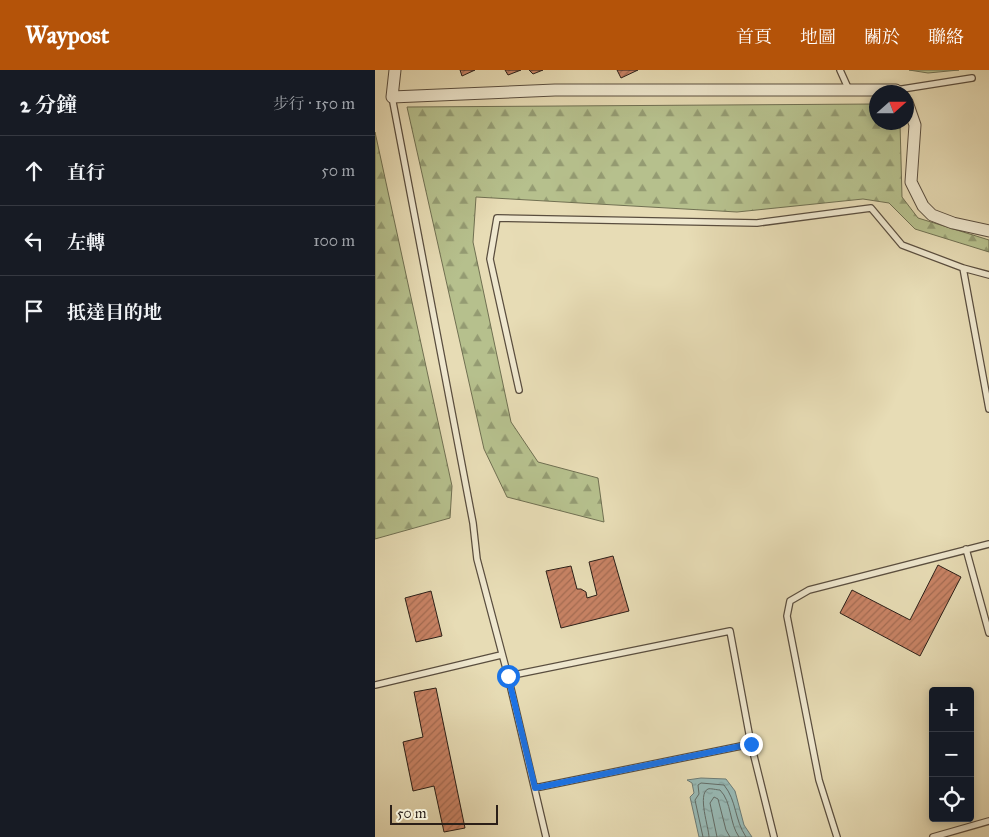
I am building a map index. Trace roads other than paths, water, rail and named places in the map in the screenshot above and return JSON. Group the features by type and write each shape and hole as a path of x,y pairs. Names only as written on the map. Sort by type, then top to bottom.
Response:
{"street":[{"path":"395,70 392,97 555,90 869,90"},
{"path":"914,122 911,182 923,206 932,215 953,223 989,230"}],"lane":[{"path":"840,70 849,90"},
{"path":"914,88 972,78"},
{"path":"392,97 473,523 477,559 508,676 546,837"},
{"path":"519,390 490,259 497,218 757,223 871,208 902,245 963,268 989,275"},
{"path":"963,268 989,409"},
{"path":"837,837 817,770 787,616 790,601 809,590 989,544"},
{"path":"966,549 989,633"},
{"path":"508,676 730,631 751,744 774,837"},
{"path":"375,684 501,655"},
{"path":"535,788 751,744"},
{"path":"933,837 989,821"}],"water":[{"path":"701,778 726,779 735,791 744,825 752,837 699,837 690,797 694,793 692,783 687,780"}]}
